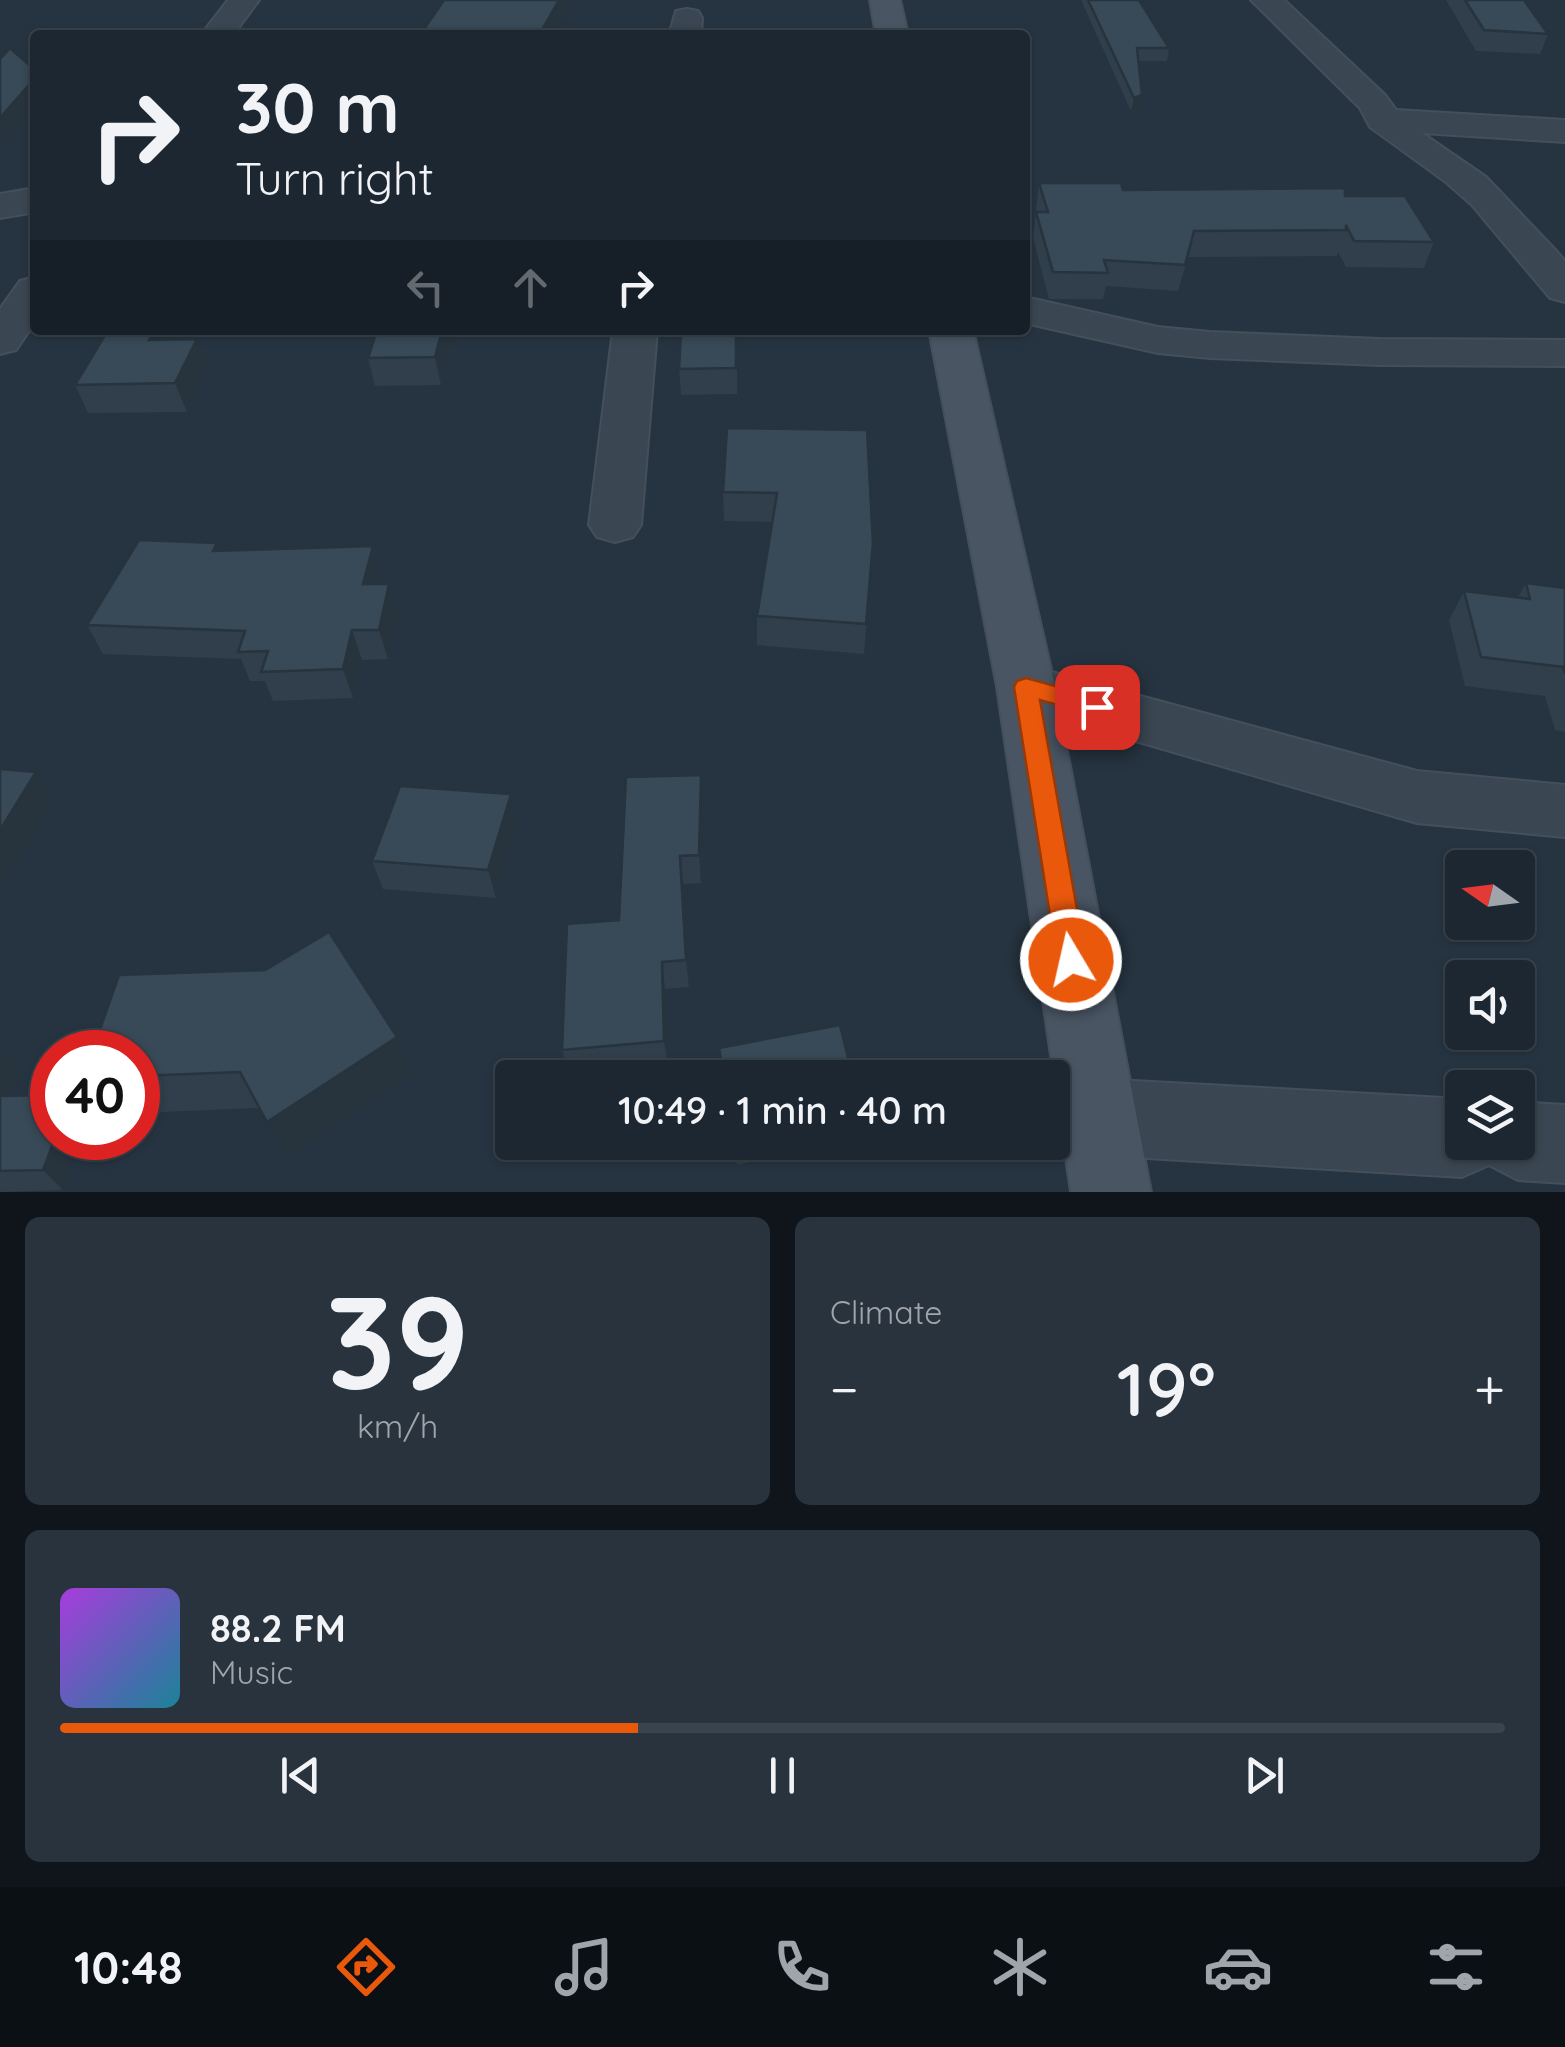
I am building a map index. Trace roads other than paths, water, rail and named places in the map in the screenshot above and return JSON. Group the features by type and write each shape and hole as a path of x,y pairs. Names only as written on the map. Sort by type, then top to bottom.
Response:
{"street":[{"path":"221,30 244,0"},
{"path":"885,0 891,30"},
{"path":"1266,0 1373,102 1382,120 1471,182 1534,248 1565,290"},
{"path":"1382,120 1565,131"},
{"path":"0,206 30,201"},
{"path":"0,341 30,297"},
{"path":"1030,311 1158,340 1210,345 1379,352 1565,353"},
{"path":"615,525 634,335"},
{"path":"952,335 1026,687 1111,1192"},
{"path":"1026,687 1417,796 1565,811"},
{"path":"1097,1117 1445,1137"},
{"path":"1535,1142 1565,1144"}]}
